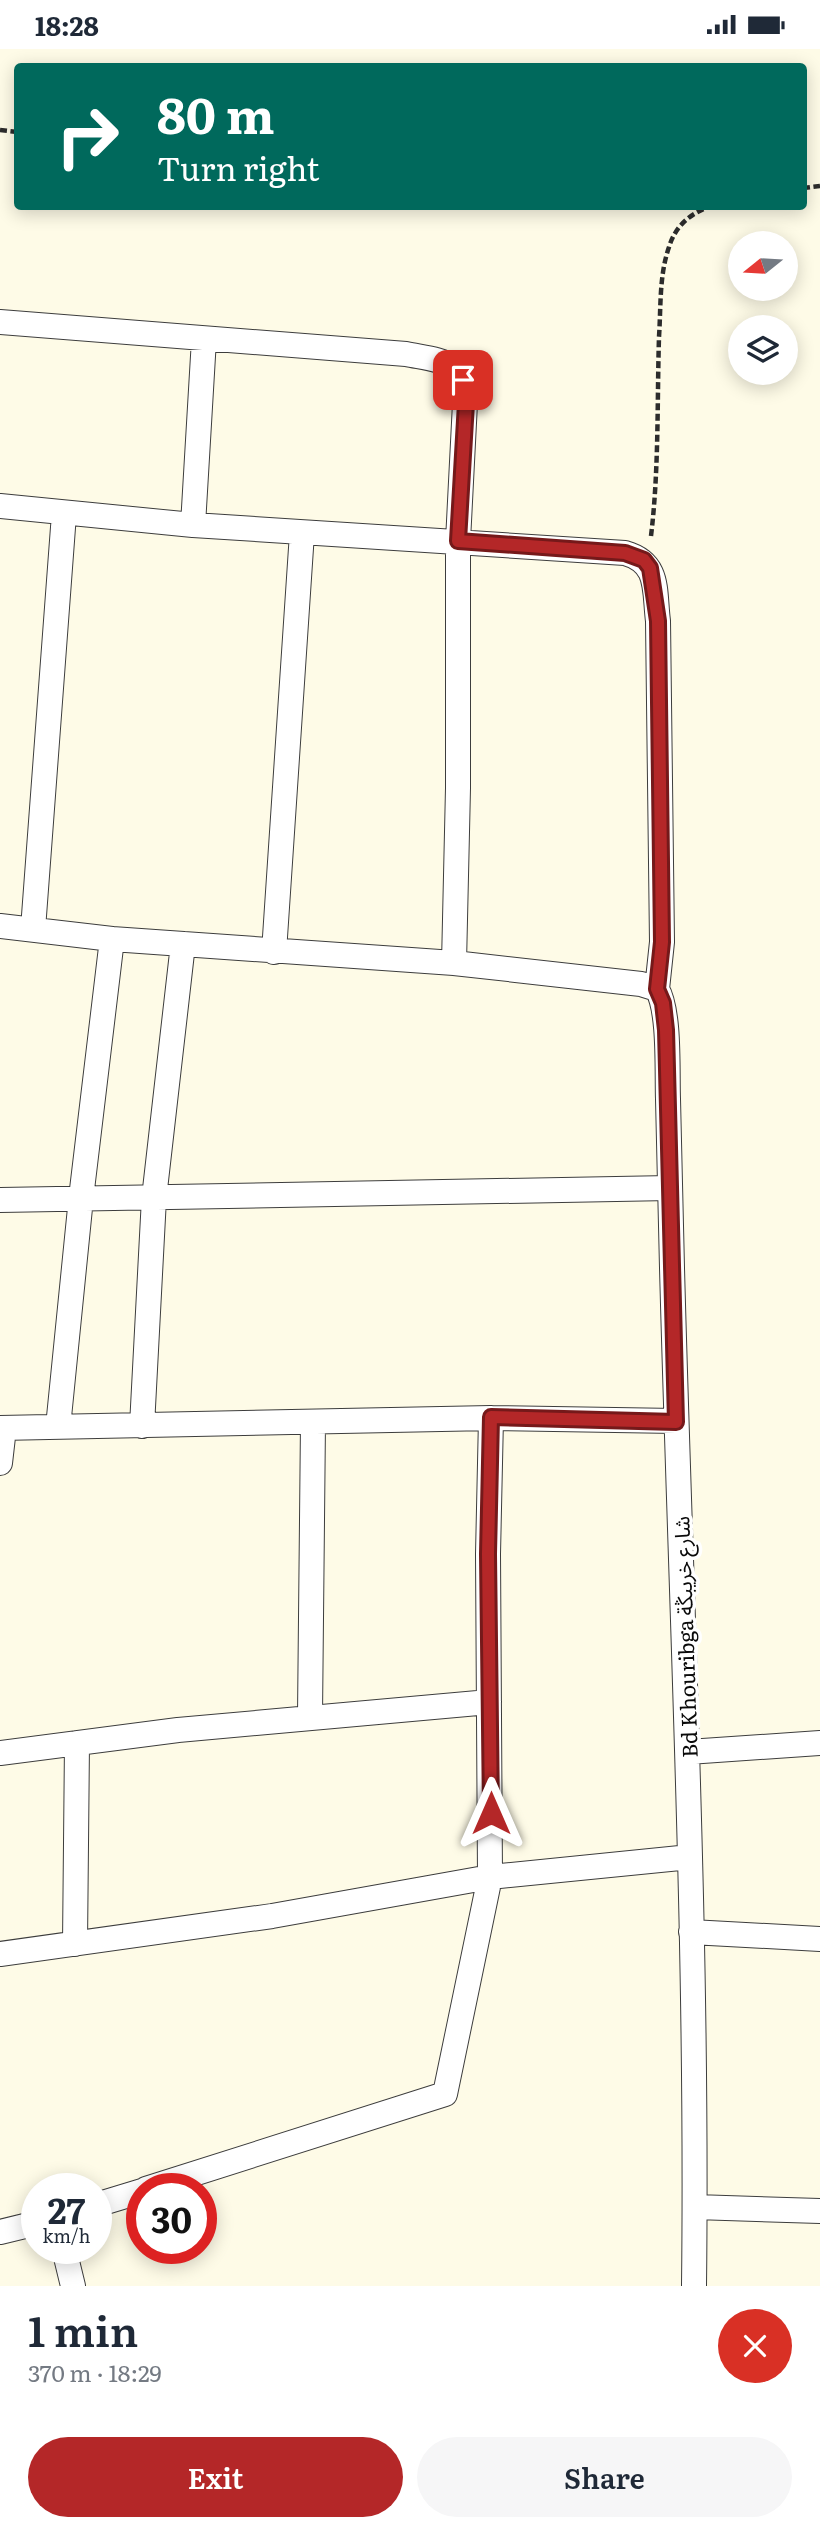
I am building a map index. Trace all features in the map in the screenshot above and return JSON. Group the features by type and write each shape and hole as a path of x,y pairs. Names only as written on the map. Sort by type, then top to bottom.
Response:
{"street":[{"path":"0,322 405,354 438,360 455,368 463,380 466,403 458,541 458,774 454,963"},
{"path":"194,525 204,339"},
{"path":"0,506 194,525 625,553 644,560 647,564"},
{"path":"33,929 64,514"},
{"path":"274,952 302,533"},
{"name":"Bd Khouribga شارع خريبڭة","path":"647,564 653,582 658,634 662,942 657,989 663,1003 666,1030 688,1752 694,2286"},
{"path":"0,926 112,939 454,963 641,984 657,989"},
{"path":"58,1427 81,1198 112,939"},
{"path":"142,1426 154,1198 183,944"},
{"path":"0,1201 670,1188"},
{"path":"197,2173 445,2094 490,1877 488,1554 491,1417"},
{"path":"0,1463 2,1428 491,1417 676,1422"},
{"path":"310,1716 313,1422"},
{"path":"0,1753 310,1716 489,1702"},
{"path":"75,1944 77,1743"},
{"path":"688,1752 820,1743"},
{"path":"0,1954 272,1916 490,1877 690,1857"},
{"path":"691,1932 820,1939"},
{"path":"695,2207 820,2211"},
{"path":"0,2232 21,2227"},
{"path":"68,2264 73,2286"}],"path":[{"path":"647,564 656,479 664,265 669,245 683,221 701,210"}],"route":[{"path":"463,380 466,403 458,541 625,553 644,560 650,568 653,582 658,621 662,942 657,989 663,1003 666,1030 676,1422 491,1417 488,1554 491,1813"}]}
